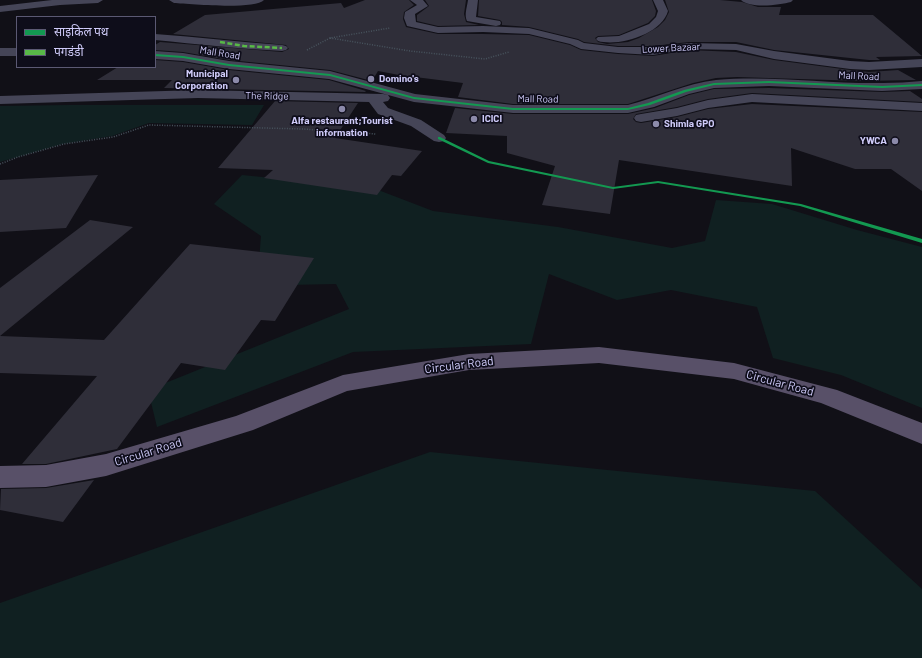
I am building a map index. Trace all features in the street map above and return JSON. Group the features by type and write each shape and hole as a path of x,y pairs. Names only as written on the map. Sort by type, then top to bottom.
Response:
{"main road":[{"name":"Circular Road","path":"0,477 46,476 106,465 244,423 342,383 469,362 599,355 734,371 828,396 922,434"}],"street":[{"path":"0,9 60,2 98,0"},
{"path":"174,0 225,3 259,0"},
{"path":"412,24 409,18 410,12 423,6 419,1 415,0"},
{"path":"473,0 471,19 527,28 553,29 578,35"},
{"path":"543,34 578,35 620,39 653,26 661,18 663,11 658,0"},
{"path":"746,0 771,3 788,0"},
{"name":"Lower Bazaar","path":"412,24 438,30 483,29 529,31 574,42 581,46 618,50 653,51 689,46 736,47 785,57 850,65 869,66 922,63"},
{"path":"156,37 220,42 244,46 282,48"},
{"path":"0,52 16,52"},
{"name":"Mall Road","path":"156,55 183,57 229,65 330,75 414,98 495,108 568,110 628,109 648,104 685,91 714,84 770,82 875,87 922,85"},
{"name":"The Ridge","path":"0,100 198,94 414,98"},
{"path":"373,98 383,111 416,123 439,138"},
{"path":"495,108 504,114 514,117 609,120 648,117 708,104 752,98 922,107"}],"path":[{"path":"330,38 412,24"},
{"path":"0,164 18,157 64,144 113,137 149,125 383,134"}],"shaded area":[{"path":"264,105 252,125 149,123 112,136 62,144 0,162 0,106"},
{"path":"242,175 373,188 433,211 558,227 672,248 705,241 716,200 772,204 857,230 922,247 922,408 841,375 773,358 757,307 671,290 617,300 549,274 531,344 353,352 157,427 148,390 349,309 336,284 287,285 259,261 261,236 214,204"},
{"path":"430,452 815,491 922,589 922,658 0,658 0,603"}],"building":[{"path":"365,0 409,0 414,5 404,12 403,19 406,27 438,34 529,35 570,45 581,50 618,54 653,56 689,50 736,52 774,60 850,70 869,72 898,70 916,80 862,81 737,77 716,78 693,83 628,104 513,104 458,97 463,83 378,71 372,81 330,70 229,60 183,52 156,50 156,44 160,42 282,52 289,49 286,45 173,34 205,15 341,3 344,8"},
{"path":"425,0 466,0 464,14 466,22 479,25 438,26 417,21 417,15 429,6"},
{"path":"479,0 652,0 656,11 655,16 648,23 619,35 598,36 595,38 598,42 607,44 628,42 639,38 658,27 665,20 669,12 665,0 720,0 742,2 758,7 781,7 779,15 873,15 922,56 876,57 880,60 869,60 774,50 736,42 689,42 653,46 618,46 584,42 578,39 529,27 502,25 500,20 478,16"},
{"path":"156,60 183,62 229,70 329,80 366,91 164,88 172,80 97,80 116,68 156,68"},
{"path":"769,88 882,92 910,91 922,99 922,102 752,93 708,99 677,107 636,114 633,119 636,122 641,123 677,117 708,109 752,104 922,112 922,191 891,169 855,169 791,148 792,186 619,160 610,214 542,205 555,166 507,153 507,136 446,133 455,108 513,114 628,114 655,108 689,95 714,89"},
{"path":"275,101 358,103 335,138 422,151 401,176 392,175 377,195 264,178 273,170 218,168"},
{"path":"98,175 66,228 0,232 0,180"},
{"path":"90,220 133,227 0,336 0,288"},
{"path":"190,244 314,258 275,321 261,320 225,370 181,363 117,449 46,464 22,464 97,376 0,373 0,336 104,340"},
{"path":"94,480 63,522 0,510 1,489 46,488"}],"marked path":[{"path":"220,42 244,46 282,48"}],"cycle path":[{"path":"156,55 183,57 229,65 330,75 414,98 513,109 628,109 649,104 685,91 714,84 769,82 882,87 922,85"},
{"path":"439,138 488,162 613,188 658,182 801,205 922,241"}],"place":[{"name":"Domino's","path":"371,79"},
{"name":"Municipal Corporation","path":"236,80"},
{"name":"Alfa restaurant;Tourist information","path":"342,109"},
{"name":"ICICI","path":"474,119"},
{"name":"Shimla GPO","path":"656,124"},
{"name":"YWCA","path":"895,141"}]}
